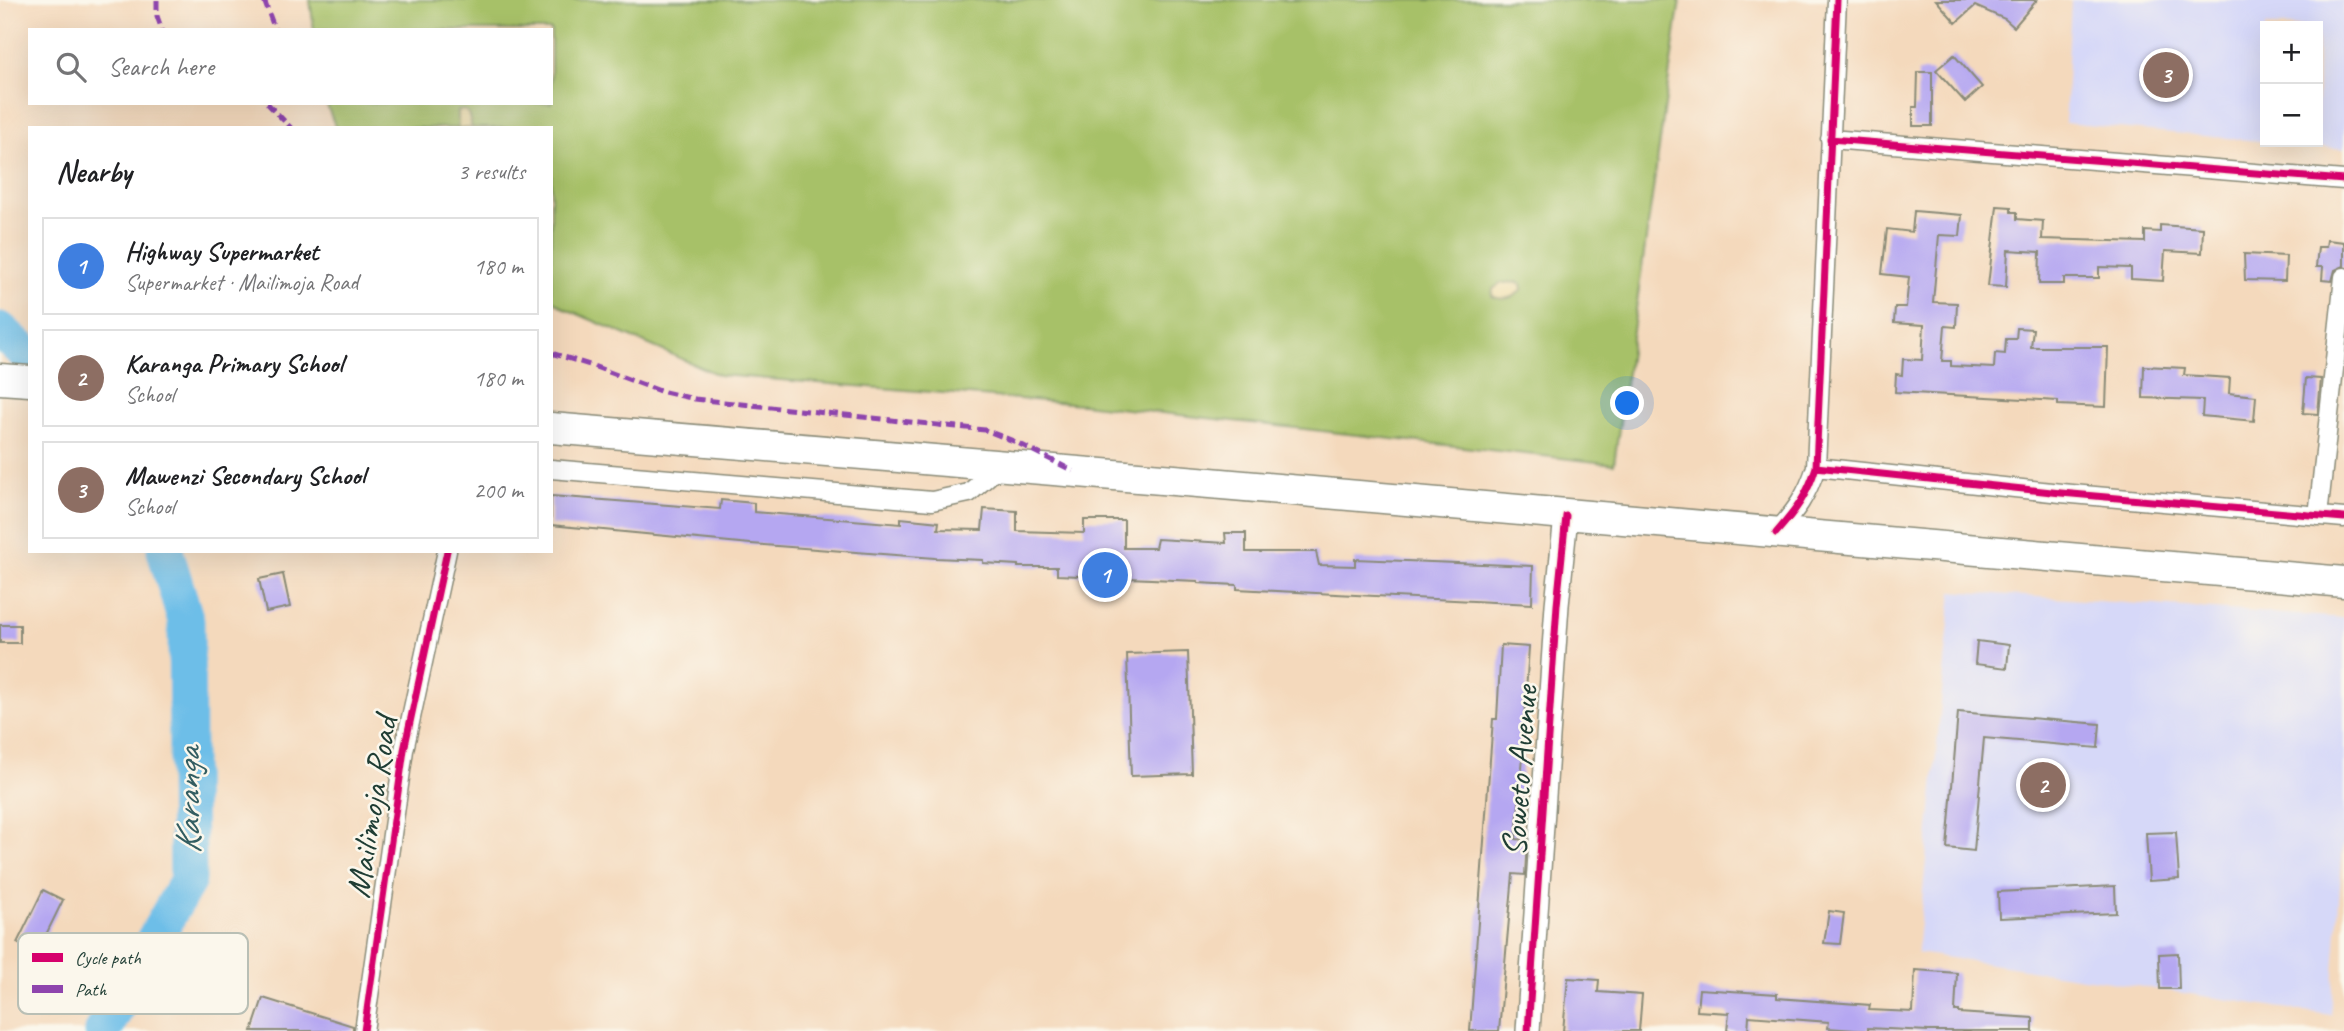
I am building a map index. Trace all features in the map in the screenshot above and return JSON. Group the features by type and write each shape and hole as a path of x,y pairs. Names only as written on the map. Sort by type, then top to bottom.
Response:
{"highway":[{"path":"0,379 28,381"},
{"path":"553,428 1002,464 1566,516 2344,582"}],"street":[{"path":"1776,533 1800,506 1809,490 1816,467 1837,0"},
{"path":"1830,139 2344,180"},
{"path":"2318,516 2344,277"},
{"path":"553,470 932,501 969,493 1002,464"},
{"path":"1816,467 2061,494 2344,518"},
{"name":"Soweto Avenue","path":"1528,1031 1556,605 1566,516"},
{"name":"Mailimoja Road","path":"364,1031 404,751 447,553"}],"shaded area":[{"path":"2071,0 2344,0 2344,149 2323,147 2323,21 2260,21 2260,142 2065,123"},
{"path":"1952,591 2344,618 2344,830 2331,1015 1917,953"}],"green space":[{"path":"310,0 1680,0 1614,464 1082,404 719,375 564,308 553,300 553,126 335,126 327,105 553,105 553,28 314,28"}],"sand":[{"path":"464,110 468,113 471,126 458,126 458,111"},
{"path":"1502,283 1521,284 1522,290 1515,295 1504,299 1492,296 1493,289"}],"building":[{"path":"1936,0 2037,0 2014,27 2005,19 1975,6 1956,23"},
{"path":"1954,55 1982,87 1965,102 1936,70"},
{"path":"1918,72 1932,72 1932,126 1913,126 1913,107 1917,107"},
{"path":"1997,206 2011,207 2011,212 2017,212 2017,219 2043,221 2042,239 2145,242 2145,231 2160,232 2160,225 2203,228 2202,253 2165,251 2163,281 2131,279 2131,268 2099,267 2099,278 2064,278 2064,284 2039,284 2040,252 2008,250 2006,287 1988,286"},
{"path":"1914,211 1962,215 1960,236 1939,235 1933,302 1957,303 1956,327 1945,326 1942,361 1951,361 1951,366 1994,368 1995,353 2005,354 2006,339 2016,339 2017,328 2033,329 2031,347 2108,347 2106,407 2058,405 2058,401 1895,392 1896,374 1902,375 1903,359 1922,360 1924,325 1894,323 1895,307 1906,307 1909,277 1882,274 1887,229 1912,232"},
{"path":"2327,240 2344,242 2344,266 2335,270 2332,281 2322,280 2323,267 2316,267 2318,247 2326,247"},
{"path":"2244,254 2286,256 2285,281 2245,280"},
{"path":"2144,366 2185,368 2184,375 2230,378 2229,393 2256,396 2254,421 2202,416 2203,400 2143,398"},
{"path":"2306,378 2321,379 2318,414 2303,413"},
{"path":"553,496 720,509 721,500 754,503 754,512 901,524 901,518 939,522 938,529 982,530 984,509 1017,511 1017,531 1084,533 1084,520 1124,520 1124,548 1155,548 1157,539 1226,543 1225,533 1246,533 1246,552 1316,552 1319,565 1355,566 1355,559 1533,566 1532,604 1237,589 1237,585 1198,581 1057,575 1057,567 1018,567 983,563 983,560 751,544 553,525"},
{"path":"283,574 290,607 266,612 259,579"},
{"path":"0,625 20,625 20,643 0,643"},
{"path":"1977,641 2009,645 2007,668 1975,664"},
{"path":"1501,645 1529,647 1516,839 1527,840 1525,875 1513,874 1499,1031 1470,1031 1493,719 1497,719"},
{"path":"1188,652 1192,774 1131,776 1127,654"},
{"path":"1958,712 2100,724 2098,748 1984,738 1974,851 1947,848"},
{"path":"2176,832 2179,879 2149,881 2146,833"},
{"path":"2115,886 2116,913 1999,918 1998,892"},
{"path":"43,890 63,900 47,933 22,933"},
{"path":"1829,911 1844,913 1840,944 1824,943"},
{"path":"2178,953 2179,989 2160,989 2159,954"},
{"path":"1915,970 1957,973 1955,1011 2033,1018 2033,1031 1868,1028 1868,1031 1828,1028 1829,1022 1749,1016 1748,1031 1727,1031 1729,1013 1697,1011 1699,989 1777,994 1777,998 1870,1005 1869,1010 1913,1012"},
{"path":"1568,978 1599,980 1598,992 1642,995 1639,1031 1563,1031"},
{"path":"263,998 353,1026 353,1031 252,1031"}],"waterway":[{"name":"Karanga","path":"0,330 28,355"},
{"name":"Karanga","path":"158,933 188,880 186,621 166,553"},
{"name":"Karanga","path":"103,1031 113,1014"}],"marked path":[{"path":"157,0 157,16 161,28"},
{"path":"264,0 274,28"},
{"path":"269,105 289,126"},
{"path":"553,354 660,391 695,399 985,430 1016,442 1073,471"}],"cycle path":[{"path":"1776,533 1800,502 1816,467 1837,0"},
{"path":"1830,139 2344,180"},
{"path":"1816,467 2061,493 2344,518"},
{"path":"1528,1031 1557,605 1566,516"},
{"path":"364,1031 404,750 447,553"}],"place":[{"name":"Mawenzi Secondary School","path":"2166,75"},
{"name":"Highway Supermarket","path":"1105,575"},
{"name":"Karanga Primary School","path":"2043,785"}]}
